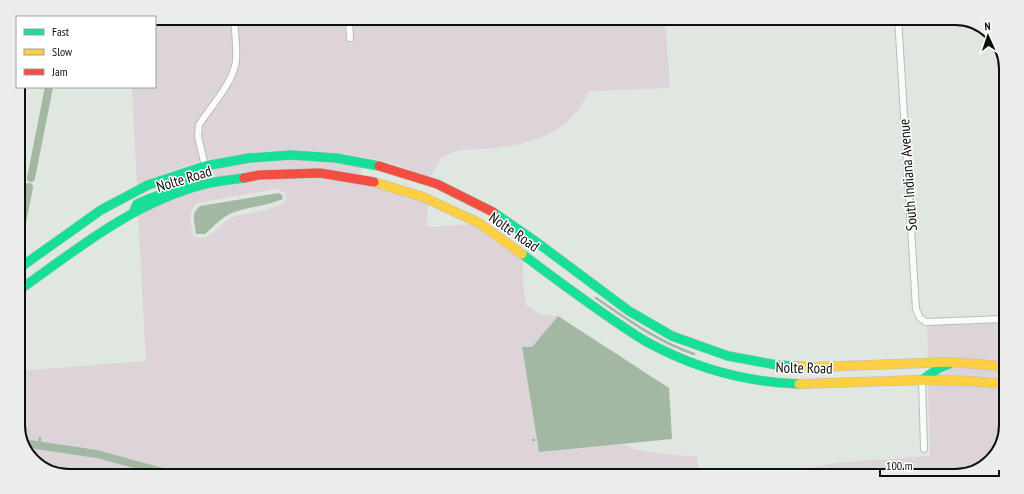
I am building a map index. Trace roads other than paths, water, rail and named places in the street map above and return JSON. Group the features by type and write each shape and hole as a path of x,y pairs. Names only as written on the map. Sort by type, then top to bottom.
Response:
{"street":[{"path":"133,213 139,202 194,180 204,170 205,166 198,131 199,125 228,82 234,70 236,55 234,25"},
{"path":"349,25 350,38"},
{"name":"South Indiana Avenue","path":"898,25 916,309 920,318 926,322 932,323 999,319"},
{"name":"Nolte Road","path":"25,264 101,210 148,185 205,166 249,158 291,156 336,158 386,167 437,184 486,208 535,241 629,310 672,336 728,356 777,365 815,367 954,362 999,366"},
{"name":"Nolte Road","path":"25,286 109,226 146,206 202,185 259,175 320,173 381,183 423,197 479,223 606,315 647,342 692,363 738,377 773,382 813,384 922,380 972,381 999,384"},
{"path":"924,449 922,380 939,368 954,362"}],"waterway":[{"path":"31,178 49,88"},
{"path":"25,207 29,187"},
{"path":"596,298 655,337 694,354"},
{"path":"39,445 40,438"},
{"path":"30,444 97,454 152,469"}]}
